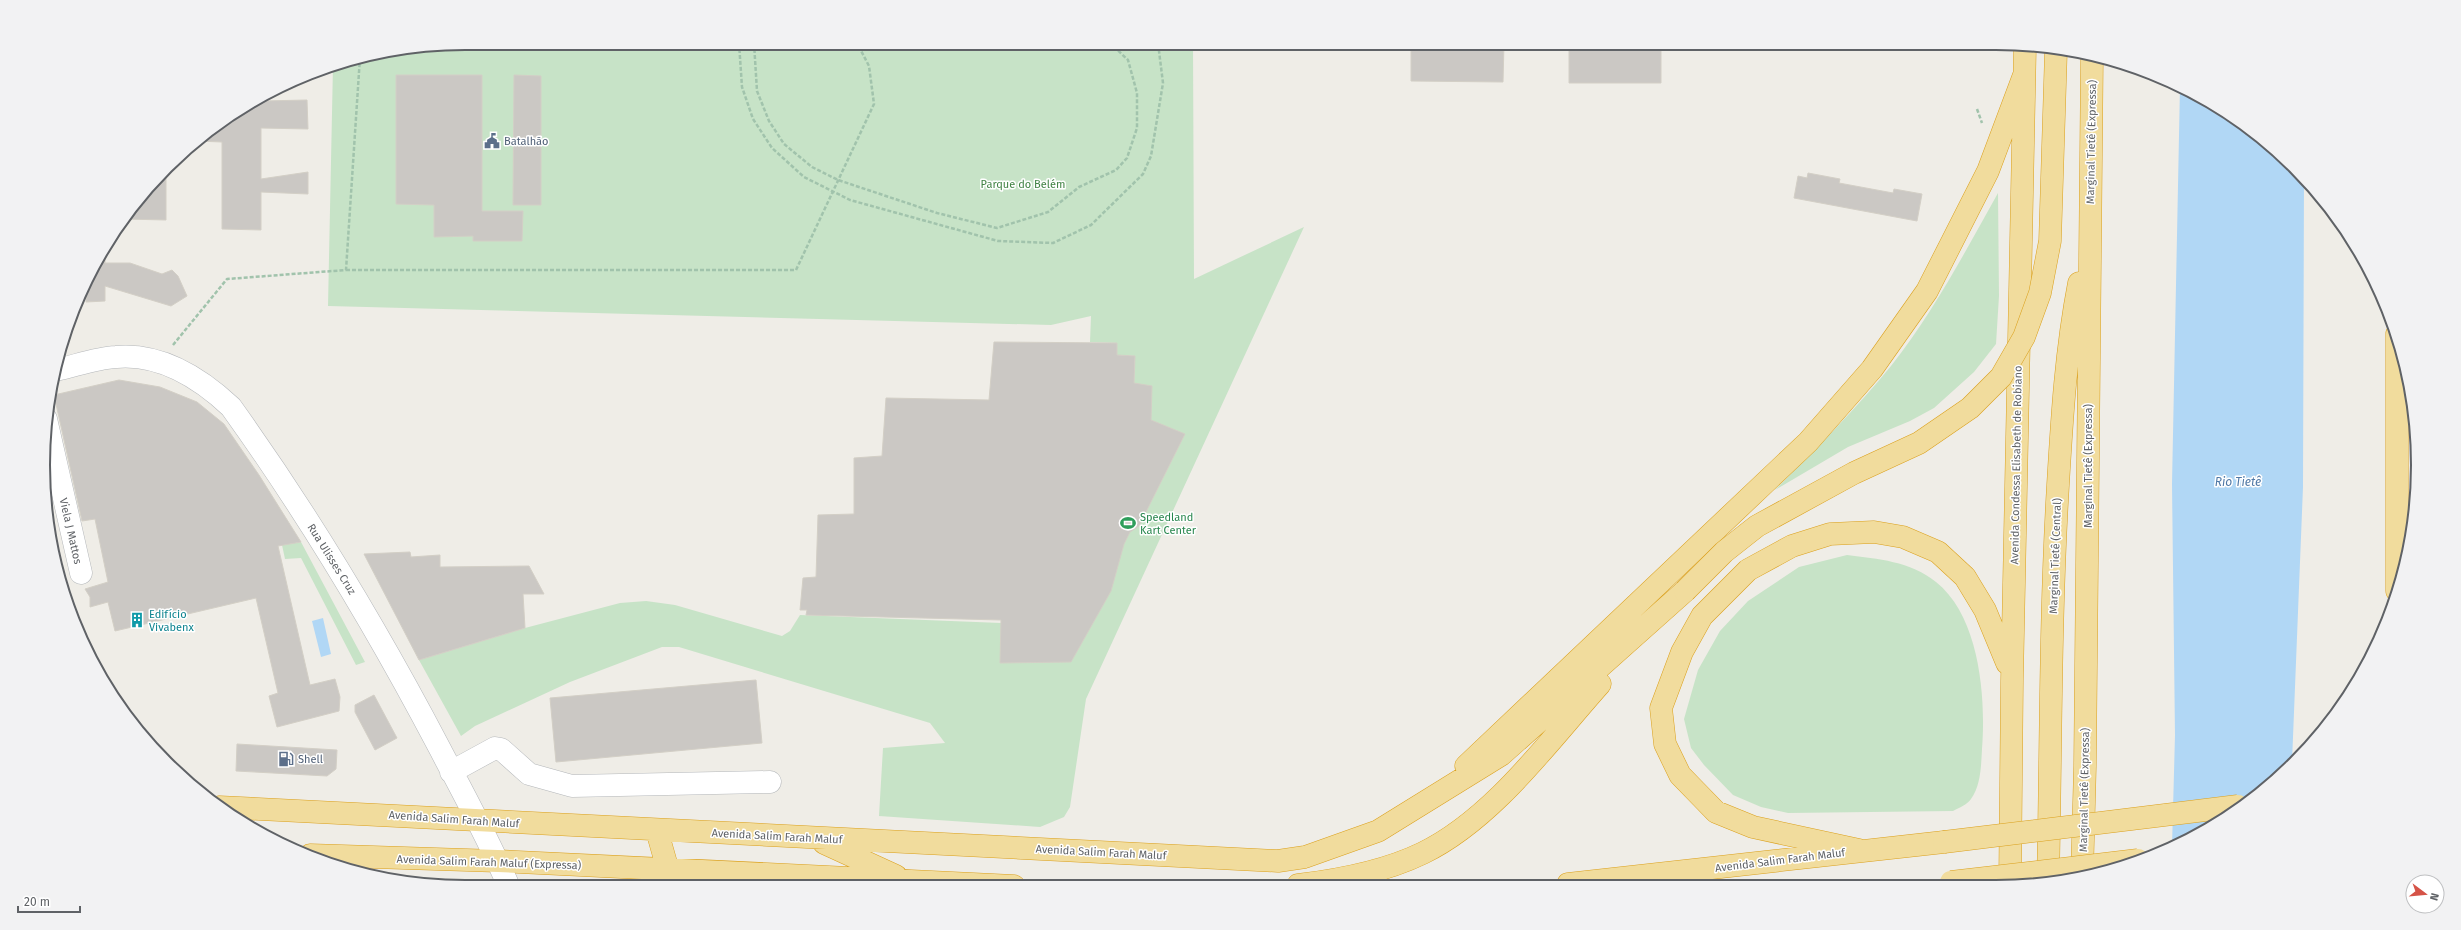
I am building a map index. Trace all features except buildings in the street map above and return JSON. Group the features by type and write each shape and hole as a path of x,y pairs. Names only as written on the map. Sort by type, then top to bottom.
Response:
{"highway":[{"name":"Avenida Condessa Elisabeth de Robiano","path":"2010,879 2012,681 2025,51"},
{"path":"1436,795 1471,776 1501,756 1663,613 1724,552 1757,526 1854,473 1919,443 1970,408 2001,376 2024,337 2040,293 2050,241 2056,55"},
{"name":"Marginal Tietê (Expressa)","path":"2082,871 2085,758 2092,61"},
{"path":"1436,795 1803,447 1872,369 1927,291 1988,171 2024,75"},
{"name":"Marginal Tietê (Central)","path":"2048,876 2053,571 2063,404 2072,317 2090,231"},
{"path":"2397,358 2397,572"},
{"path":"1859,850 1753,827 1716,812 1680,775 1665,744 1661,708 1682,652 1702,616 1748,570 1792,546 1830,534 1874,532 1903,537 1938,552 1965,577 1996,633 2012,681"},
{"path":"1338,880 1382,868 1423,853 1464,829 1513,782 1663,613"},
{"name":"Avenida Salim Farah Maluf","path":"231,807 448,817 477,821 1278,861 1305,857 1378,831 1436,795"},
{"name":"Avenida Salim Farah Maluf","path":"1602,880 1859,850 1944,842 2231,807"},
{"path":"657,830 668,878 827,880"},
{"path":"813,838 904,880"},
{"name":"Avenida Salim Farah Maluf (Expressa)","path":"328,856 498,861 668,878"},
{"path":"1972,880 2113,863"}],"street":[{"name":"Rua Ulisses Cruz","path":"62,369 116,357 139,357 159,362 185,372 212,390 231,407 332,556 402,678 498,861 505,880"},
{"name":"Viela J Mattos","path":"51,441 81,573"},
{"path":"451,772 495,748 501,749 529,774 572,786 770,782"}],"path":[{"path":"739,50 742,87 753,119 772,148 804,177 850,200 998,241 1053,243 1091,225 1143,174 1151,156 1163,83 1159,50"},
{"path":"754,50 757,91 769,122 784,144 812,168 838,180 937,213 997,228 1048,212 1079,186 1116,170 1127,158 1138,128 1138,93 1128,60 1117,50"},
{"path":"159,362 227,279 346,270 796,270 874,104 869,66 861,50"},
{"path":"346,270 360,64"}],"green space":[{"name":"Parque do Belém","path":"1193,50 1194,279 1304,227 1086,699 1070,807 1064,817 1040,827 879,816 883,748 945,743 930,723 679,647 662,647 570,682 475,726 461,736 419,660 525,628 620,603 646,601 675,605 782,636 790,631 800,615 1001,623 1019,621 1132,436 1135,356 1117,355 1117,343 1090,342 1091,316 1051,325 328,306 333,72 384,58 438,51"},
{"path":"1998,193 1999,296 1996,344 1974,372 1934,408 1910,421 1848,447 1775,490 1849,414 1891,366 1935,304"},
{"path":"301,542 365,662 356,665 301,558 285,559 282,545"},
{"path":"1847,555 1905,565 1926,575 1936,582 1951,597 1962,616 1971,637 1981,683 1983,706 1981,769 1977,788 1970,801 1953,811 1788,813 1761,807 1733,795 1704,765 1691,748 1684,719 1698,670 1720,631 1748,601 1799,567"}],"water":[{"name":"Rio Tietê","path":"2180,93 2227,120 2249,136 2270,153 2304,187 2303,487 2292,755 2270,777 2227,810 2172,840 2175,735 2172,484"},
{"path":"323,618 331,654 321,657 312,621"}],"place":[{"name":"Batalhão","path":"492,141"},
{"name":"Speedland Kart Center","path":"1128,523"},
{"name":"Edifício Vivabenx","path":"137,620"},
{"name":"Shell","path":"286,759"}]}
